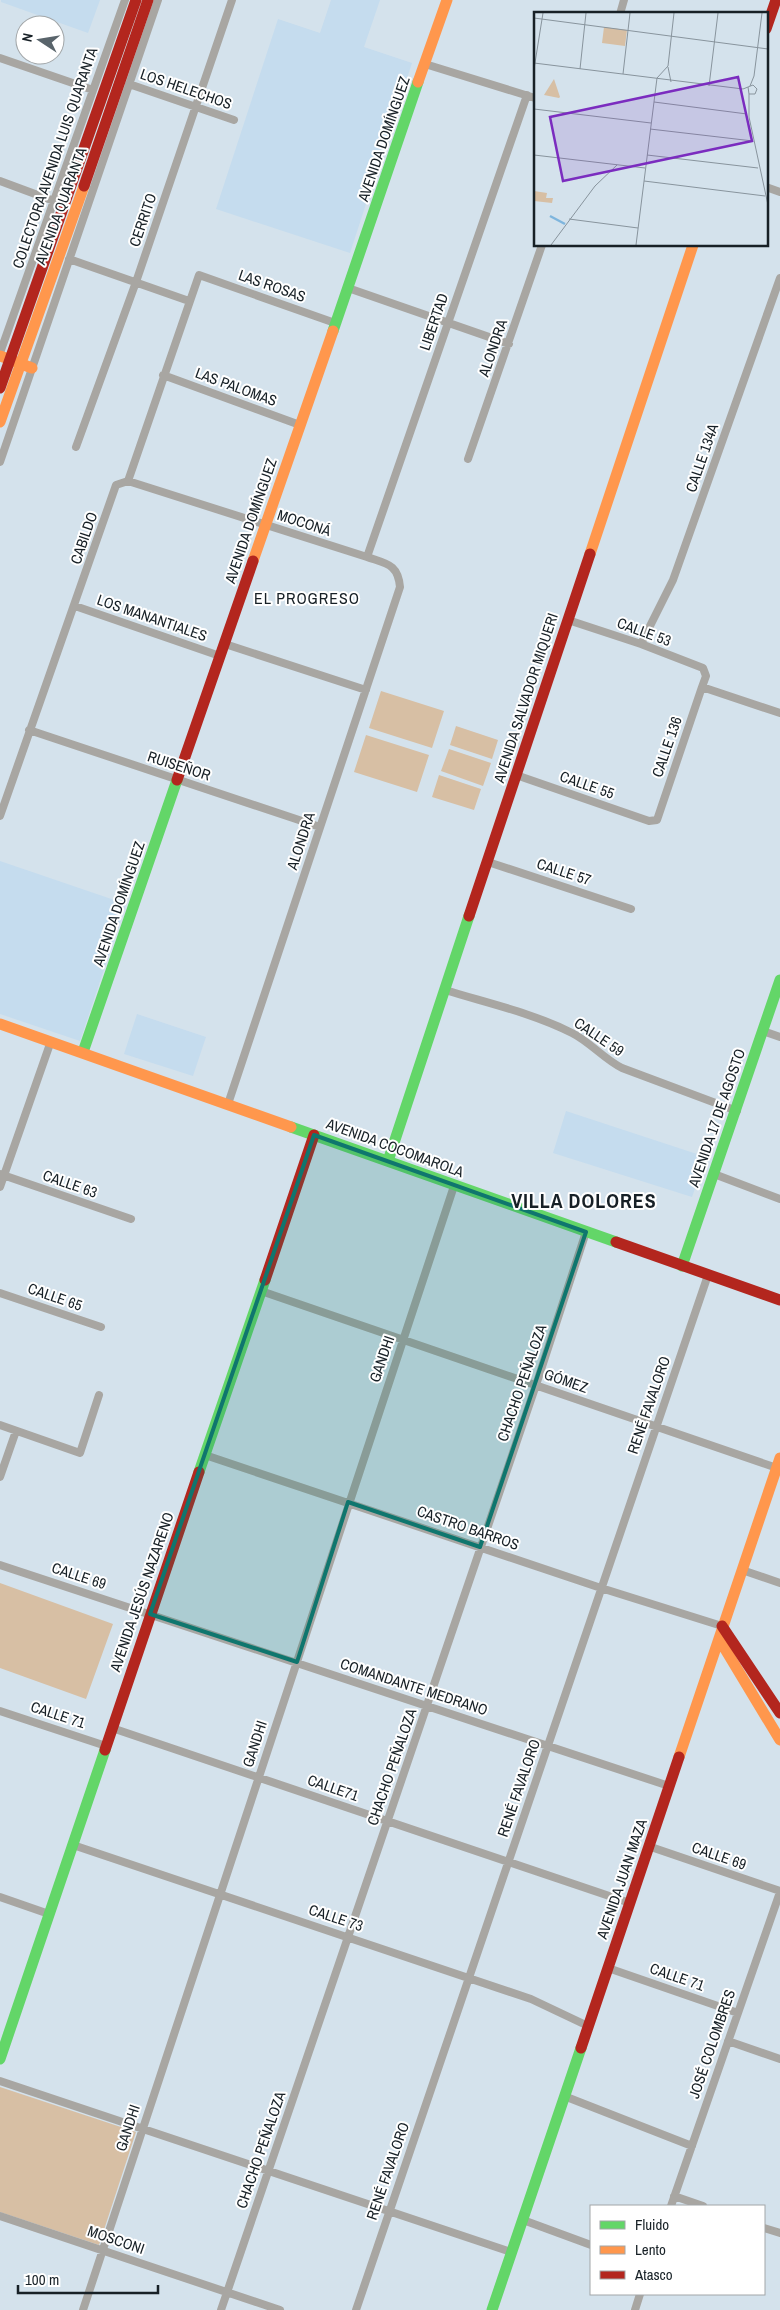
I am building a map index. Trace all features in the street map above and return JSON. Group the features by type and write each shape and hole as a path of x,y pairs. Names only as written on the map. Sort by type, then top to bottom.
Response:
{"main road":[{"name":"AVENIDA QUARANTA","path":"0,388 8,358 126,14 136,0"},
{"name":"AVENIDA QUARANTA","path":"0,422 8,358 125,83 148,0"},
{"name":"AVENIDA DOMÍNGUEZ","path":"83,1052 447,0"},
{"path":"768,24 776,0"},
{"name":"AVENIDA SALVADOR MIQUERI","path":"388,1161 693,246"},
{"path":"8,358 32,368"},
{"name":"AVENIDA 17 DE AGOSTO","path":"682,1266 780,980"},
{"name":"AVENIDA COCOMAROLA","path":"0,1024 780,1300"},
{"name":"AVENIDA JESÚS NAZARENO","path":"0,2059 314,1135"},
{"name":"AVENIDA JUAN MAZA","path":"492,2310 778,1463"},
{"path":"722,1626 780,1713"},
{"path":"719,1640 780,1740"}],"street":[{"name":"COLECTORA AVENIDA LUIS QUARANTA","path":"8,358 54,201 92,90 126,14 125,0"},
{"path":"0,462 69,259 125,83 158,0"},
{"name":"CERRITO","path":"76,448 136,282 232,0"},
{"path":"0,58 92,90"},
{"path":"425,64 534,98"},
{"name":"LOS HELECHOS","path":"125,83 234,120"},
{"name":"LIBERTAD","path":"368,557 527,95"},
{"path":"0,181 54,201"},
{"path":"768,188 780,192"},
{"name":"ALONDRA","path":"468,459 542,246"},
{"path":"69,259 189,301"},
{"name":"CABILDO","path":"0,816 116,485 128,481 163,375 199,276"},
{"name":"LAS ROSAS","path":"199,276 336,323"},
{"name":"CALLE 134A","path":"642,644 673,580 780,278"},
{"path":"348,288 509,344"},
{"name":"LAS PALOMAS","path":"163,375 300,425"},
{"name":"MOCONÁ","path":"128,481 392,566 399,575 400,588"},
{"name":"ALONDRA","path":"228,1104 400,588"},
{"name":"LOS MANANTIALES","path":"75,606 220,656"},
{"name":"CALLE 53","path":"568,620 642,644 703,668 706,676"},
{"name":"LOS MANANTIALES","path":"225,644 366,690"},
{"name":"CALLE 136","path":"650,821 657,820 706,676"},
{"path":"702,687 780,713"},
{"name":"RUISEÑOR","path":"29,730 320,827"},
{"name":"CALLE 55","path":"516,775 650,821"},
{"name":"CALLE 57","path":"488,862 631,909"},
{"name":"CALLE 59","path":"445,990 556,1026 574,1034 610,1062 622,1068 736,1111"},
{"path":"763,1031 780,1037"},
{"path":"0,1187 2,1175 51,1041"},
{"path":"714,1174 780,1199"},
{"name":"CALLE 63","path":"2,1175 131,1219"},
{"name":"GANDHI","path":"83,2310 348,1502 454,1186"},
{"name":"CHACHO PEÑALOZA","path":"221,2310 536,1386 586,1232"},
{"name":"RENÉ FAVALORO","path":"356,2310 708,1275"},
{"name":"GÓMEZ","path":"261,1291 656,1426 778,1463"},
{"name":"CALLE 65","path":"0,1293 101,1327"},
{"path":"0,1425 80,1454 100,1395"},
{"path":"0,1477 16,1431"},
{"name":"CASTRO BARROS","path":"205,1455 601,1588 722,1626"},
{"name":"CALLE 69","path":"0,1565 150,1614"},
{"path":"742,1570 780,1583"},
{"name":"COMANDANTE MEDRANO","path":"150,1614 669,1786"},
{"name":"CALLE 71","path":"0,1711 106,1746"},
{"name":"CALLE71","path":"112,1728 630,1903"},
{"name":"CALLE 73","path":"73,1845 469,1977 531,1999 588,2026"},
{"name":"CALLE 69","path":"648,1846 780,1891"},
{"name":"JOSÉ COLOMBRES","path":"671,2205 780,1891"},
{"path":"0,1897 50,1914"},
{"name":"CALLE 71","path":"608,1968 738,2013"},
{"path":"728,2041 780,2059"},
{"path":"0,2081 511,2252"},
{"path":"564,2096 692,2146"},
{"path":"674,2196 700,2205"},
{"name":"MOSCONI","path":"0,2216 280,2310"},
{"path":"523,2220 590,2245"},
{"path":"765,2228 780,2233"},
{"path":"635,2310 640,2295"}],"highlighted area":[{"path":"314,1135 586,1232 480,1547 348,1502 297,1662 150,1614"}],"shaded area":[{"path":"1,0 100,0 88,33 65,25 65,15 37,15 1,2"},
{"path":"331,0 380,0 364,47 412,63 350,253 216,209 278,19 320,33"},
{"path":"381,691 444,711 432,748 369,728"},
{"path":"456,726 498,740 492,759 450,745"},
{"path":"366,735 429,755 417,792 354,772"},
{"path":"449,749 491,763 483,786 441,771"},
{"path":"439,775 481,789 474,810 432,797"},
{"path":"0,861 126,904 80,1041 0,1014"},
{"path":"137,1014 206,1037 193,1076 124,1054"},
{"path":"566,1111 706,1157 692,1197 553,1153"},
{"path":"0,1583 113,1624 86,1699 0,1668"},
{"path":"0,2087 136,2132 99,2245 0,2212"}],"traffic: fast":[{"path":"333,331 418,82"},
{"path":"83,1052 177,780"},
{"path":"388,1161 469,916"},
{"path":"682,1266 780,980"},
{"path":"291,1127 616,1242"},
{"path":"199,1472 265,1280"},
{"path":"0,2059 105,1750"},
{"path":"492,2310 581,2048"}],"traffic: slow":[{"path":"418,82 447,0"},
{"path":"0,422 84,186"},
{"path":"590,554 693,246"},
{"path":"253,561 333,331"},
{"path":"0,356 32,368"},
{"path":"0,1024 291,1127"},
{"path":"679,1757 780,1458"},
{"path":"719,1639 780,1740"}],"traffic: jam":[{"path":"0,388 136,0"},
{"path":"84,186 148,0"},
{"path":"768,23 776,0"},
{"path":"469,916 590,554"},
{"path":"177,780 253,561"},
{"path":"265,1280 314,1135"},
{"path":"616,1242 780,1300"},
{"path":"105,1750 199,1472"},
{"path":"722,1626 780,1713"},
{"path":"581,2048 679,1757"}],"district":[{"name":"EL PROGRESO","path":"307,598"},
{"name":"VILLA DOLORES","path":"584,1201"}]}
